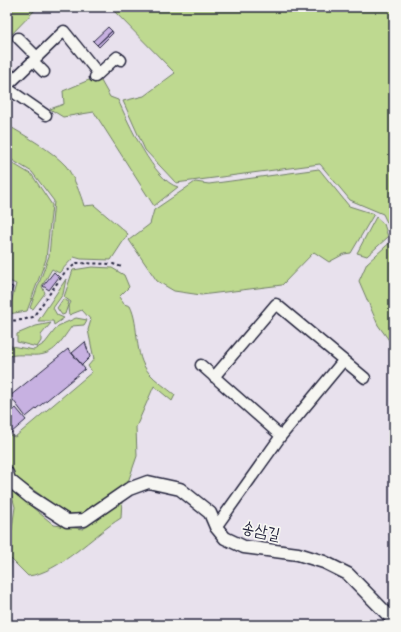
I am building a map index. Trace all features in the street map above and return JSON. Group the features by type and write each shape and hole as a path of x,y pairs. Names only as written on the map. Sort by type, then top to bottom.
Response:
{"street":[{"path":"46,115 7,87 64,30 97,75 117,57 121,60"},
{"path":"18,38 44,72"},
{"path":"214,377 276,304 364,378"},
{"path":"216,527 281,436 343,361"},
{"path":"202,365 281,436"},
{"name":"송삼길","path":"7,473 9,480 30,497 67,521 84,520 129,489 148,482 180,490 210,513 216,527 224,538 244,547 298,554 324,562 348,574 394,621"}],"path":[{"path":"7,321 22,320 33,317 65,272 77,263 113,264 122,267"}],"green space":[{"path":"7,7 38,7 7,39"},
{"path":"110,7 394,7 394,237 383,214 350,200 320,164 176,183 145,150 123,101 144,96 175,73"},
{"path":"89,80 94,83 101,81 110,97 118,100 135,136 151,163 169,182 178,187 154,206 94,112 63,117 50,109 64,104 63,91"},
{"path":"7,125 38,144 60,160 71,174 84,206 94,205 128,234 111,260 81,259 74,257 59,273 52,269 42,286 45,293 33,309 30,308 49,256 54,201 32,172 7,157"},
{"path":"7,160 32,175 52,205 46,259 27,311 8,314 16,284 7,280"},
{"path":"319,169 349,206 374,214 351,253 344,254 329,262 314,252 282,285 201,295 174,291 157,281 129,240 150,224 154,210 195,182 209,184"},
{"path":"376,217 384,224 388,237 367,256 357,253"},
{"path":"394,239 394,347 378,325 359,281 367,263"},
{"path":"92,267 112,268 124,275 129,287 119,297 124,304 130,306 133,314 139,349 144,366 158,382 175,395 172,401 154,386 136,427 137,456 128,482 82,514 67,514 14,476 7,458 7,434 15,437 92,372 88,366 94,359 88,330 91,320 82,310 69,315 68,308 71,302 64,297 73,270"},
{"path":"66,279 63,294 53,308 57,315 64,318 54,325 53,321 38,321"},
{"path":"63,299 69,302 65,314 62,315 57,308"},
{"path":"76,318 87,320 84,325 72,326 59,344 50,352 37,355 12,355 7,357 7,348 11,346 34,350 45,343 58,326"},
{"path":"51,323 41,335 41,341 37,347 17,342 17,334 36,326"},
{"path":"10,489 54,525 83,529 122,499 121,518 64,561 40,573 28,576 11,559 9,596 7,598 7,544 10,543 15,507"}],"building":[{"path":"108,27 112,31 97,45 93,41"},
{"path":"112,31 113,33 99,47 97,45"},
{"path":"54,272 59,277 49,290 43,286"},
{"path":"7,285 13,287 7,303"},
{"path":"85,342 90,357 82,365 72,353"},
{"path":"68,349 85,369 26,417 10,396"},
{"path":"16,408 26,420 11,433 7,427 7,423 12,420 8,415"}]}
